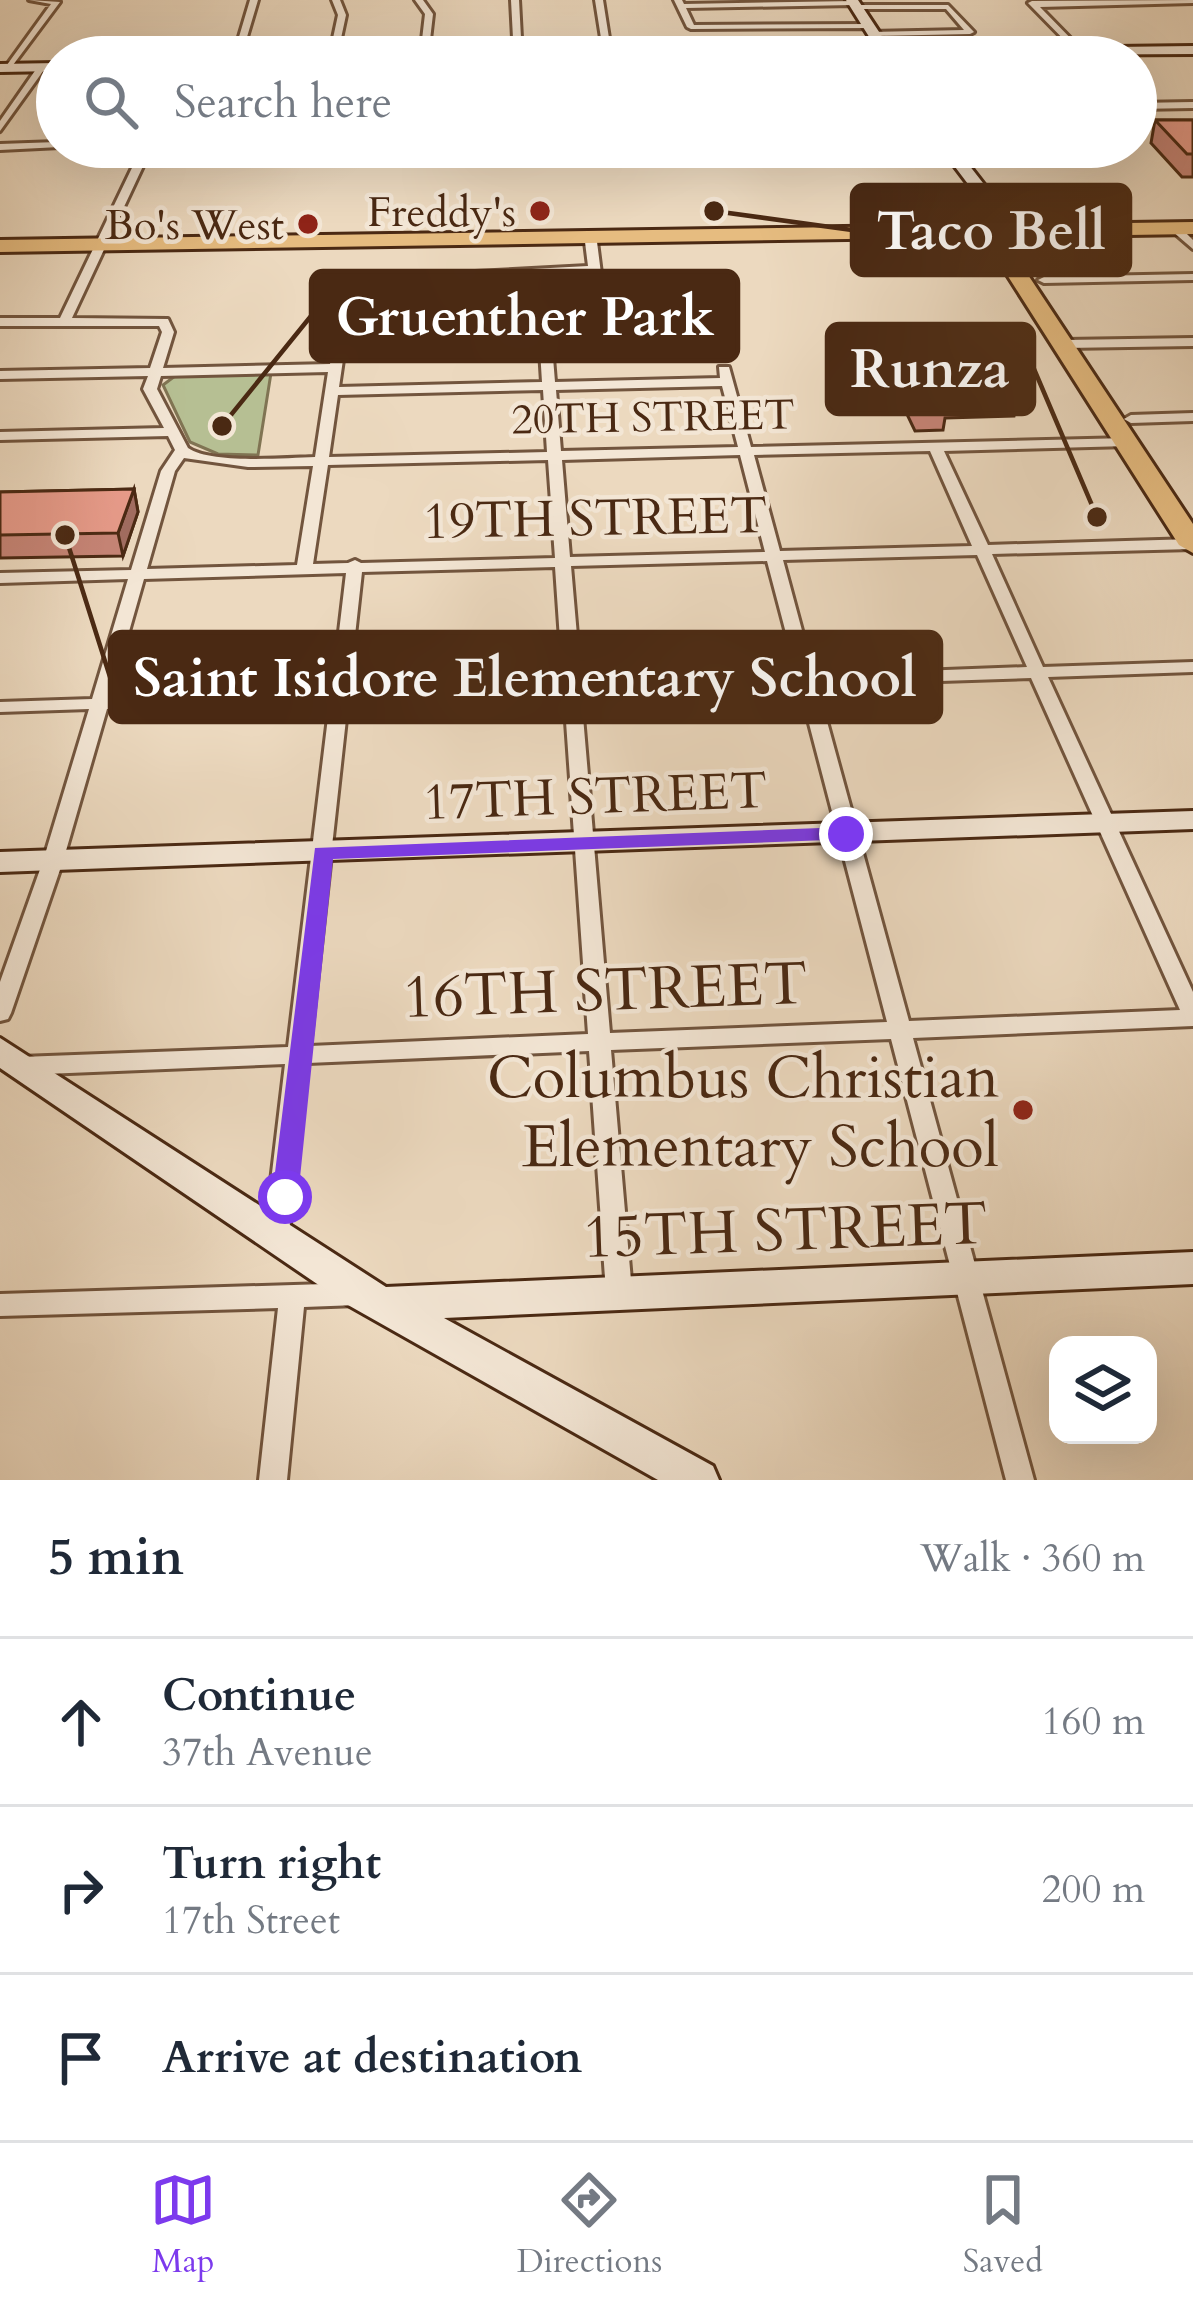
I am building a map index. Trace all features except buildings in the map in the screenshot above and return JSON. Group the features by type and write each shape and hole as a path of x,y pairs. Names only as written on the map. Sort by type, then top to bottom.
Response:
{"highway":[{"path":"997,226 1044,280 1073,344"},
{"path":"997,226 1184,509 1193,544"},
{"path":"0,246 1188,226"}],"street":[{"path":"3,68 56,2 33,0"},
{"path":"243,36 254,0"},
{"path":"335,0 342,15 338,36"},
{"path":"419,0 429,14 426,36"},
{"path":"514,0 517,36"},
{"path":"599,0 605,36"},
{"path":"1031,3 1193,1"},
{"path":"679,3 854,3 948,7 970,32 686,25 679,3"},
{"path":"854,3 876,36"},
{"path":"1031,3 1070,36"},
{"path":"1157,51 1193,50"},
{"path":"3,68 36,67"},
{"path":"0,128 4,117 36,82"},
{"path":"1157,106 1193,106"},
{"path":"0,147 36,146"},
{"path":"65,321 137,168"},
{"path":"961,168 960,181 997,226"},
{"path":"1188,226 1193,246"},
{"path":"590,234 601,321 585,331 485,333 467,327 468,280 488,271 594,269"},
{"path":"1044,280 1193,278"},
{"path":"305,566 343,319"},
{"path":"0,322 156,320 166,325 150,389 182,450 159,500 53,861 0,1012"},
{"path":"545,332 619,1292"},
{"path":"1073,344 1193,342"},
{"path":"0,375 335,368"},
{"path":"332,392 550,387 726,376 1019,1480"},
{"name":"20TH STREET","path":"182,450 191,457 248,463 935,446 1130,430 1193,417"},
{"path":"0,436 169,432"},
{"path":"935,446 1193,1017"},
{"path":"136,501 159,500"},
{"name":"19TH STREET","path":"0,578 1193,544"},
{"path":"276,1240 302,1052 337,695 355,565"},
{"path":"0,706 1193,668"},
{"name":"17TH STREET","path":"0,862 1193,820"},
{"name":"16TH STREET","path":"6,1060 1193,1017"},
{"path":"6,1060 372,1299 698,1480"},
{"name":"15TH STREET","path":"0,1305 619,1292 1193,1268"},
{"path":"273,1480 292,1296"}],"green space":[{"path":"271,373 258,455 218,454 190,442 163,385 175,376"}],"place":[{"name":"Freddy's","path":"540,211"},
{"name":"Taco Bell","path":"714,211"},
{"name":"Bo's West","path":"308,224"},
{"name":"Gruenther Park","path":"222,426"},
{"name":"Runza","path":"1097,517"},
{"name":"Saint Isidore Elementary School","path":"65,535"},
{"name":"Columbus Christian Elementary School","path":"1023,1110"}],"route":[{"path":"285,1197 323,853 846,834"}]}
